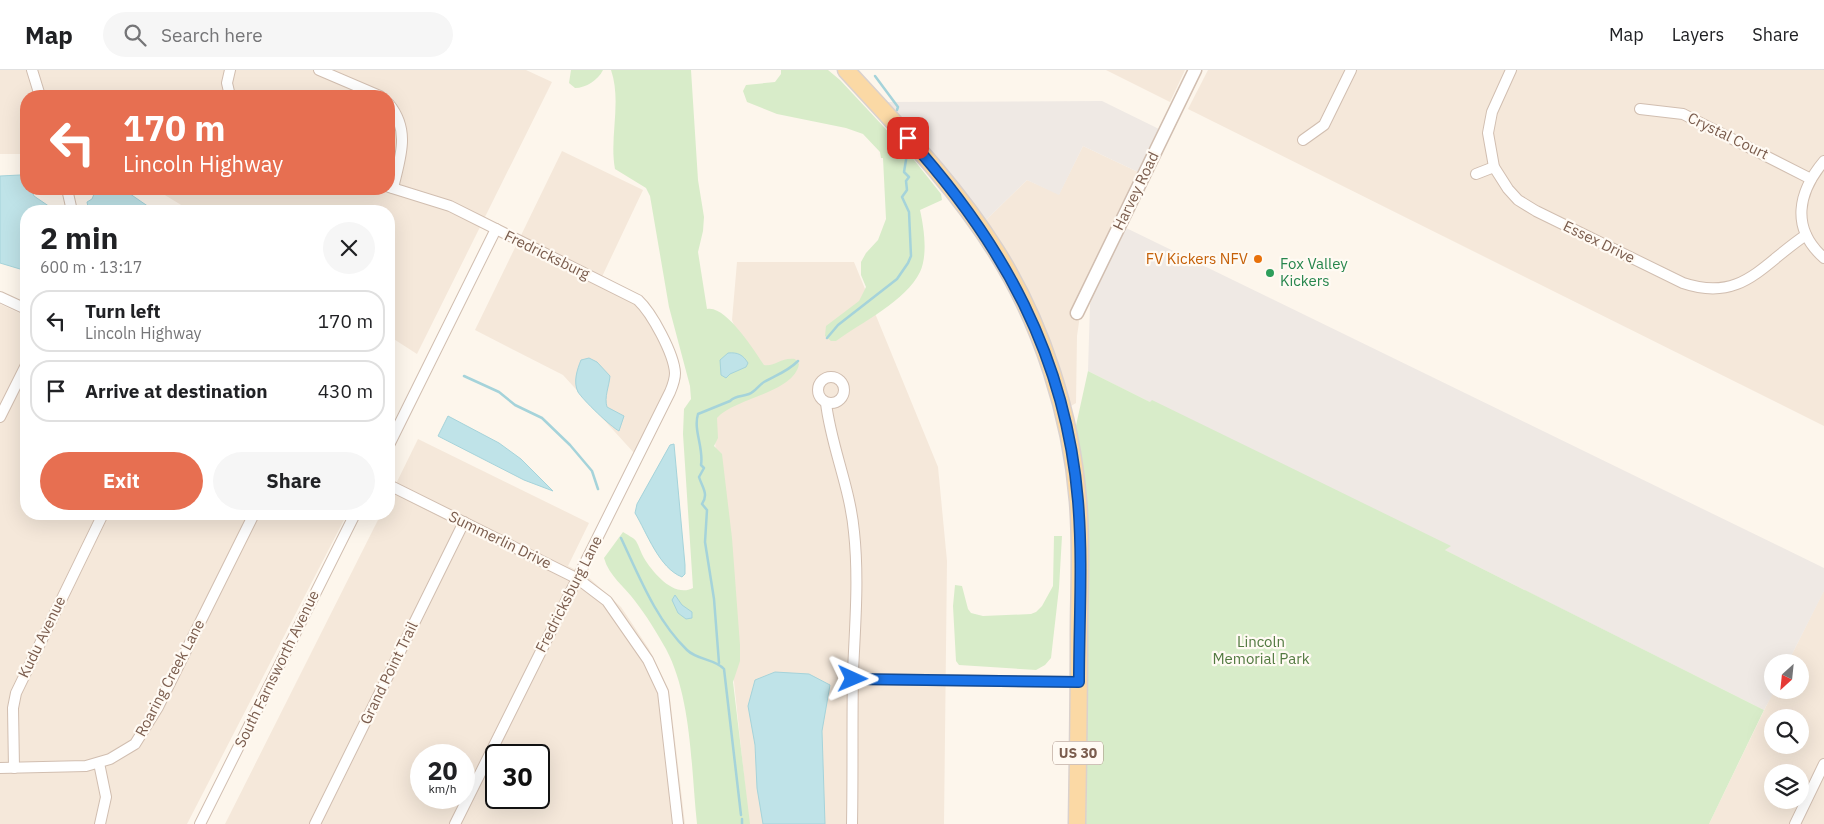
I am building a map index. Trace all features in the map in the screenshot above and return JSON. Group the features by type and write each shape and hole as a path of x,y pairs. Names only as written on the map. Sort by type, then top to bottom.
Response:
{"main road":[{"name":"US 30","path":"846,70 932,165 972,215 1010,276 1038,334 1056,386 1066,426 1078,500 1079,682 1077,824"}],"street":[{"path":"32,70 38,90"},
{"path":"229,90 227,83 230,70"},
{"path":"319,70 366,90"},
{"name":"Harvey Road","path":"1077,313 1195,70"},
{"path":"1303,140 1324,125 1351,70"},
{"name":"Essex Drive","path":"1510,70 1494,106 1489,122 1488,137 1494,167 1508,189 1525,205 1696,287 1710,290 1726,288 1748,281 1806,235"},
{"name":"Crystal Court","path":"1640,109 1682,114 1811,179"},
{"path":"395,114 400,122 404,140 395,173"},
{"path":"1824,161 1811,179 1802,203 1802,224 1806,235 1824,258"},
{"path":"1476,174 1494,167"},
{"name":"Fredricksburg","path":"395,189 450,206 638,300 648,312 674,362"},
{"path":"395,433 496,229"},
{"path":"0,297 20,306"},
{"name":"Fredricksburg Lane","path":"455,824 670,392 674,383 674,362"},
{"path":"0,418 20,377"},
{"path":"826,402 829,426 844,473 854,531 857,572 853,679 852,824"},
{"name":"Summerlin Drive","path":"395,488 578,579 607,601 648,660 663,692 678,824"},
{"name":"Kudu Avenue","path":"14,768 13,708 16,693 100,520"},
{"name":"Roaring Creek Lane","path":"0,768 67,767 99,763 124,752 135,744 146,728 251,520"},
{"name":"South Farnsworth Avenue","path":"200,824 352,520"},
{"name":"Grand Point Trail","path":"315,824 464,522"},
{"path":"853,679 1079,682"},
{"path":"99,763 106,797 100,824"},
{"path":"1795,824 1824,764"}],"shaded area":[{"path":"0,70 526,70 552,82 417,354 395,340 395,205 181,205 165,195 395,195 395,90 20,90 20,154 0,154"},
{"path":"1106,70 1185,70 1170,102"},
{"path":"1208,70 1824,70 1824,426 1188,109"},
{"path":"1102,101 1159,129 1138,172 1083,146 1059,195 1027,180 985,221 881,102"},
{"path":"1083,146 1138,172 1094,263 1083,295 1077,336 1076,403 1071,406 985,221 1027,180 1059,194"},
{"path":"562,151 643,190 599,283 640,304 671,363 667,390 635,454 563,375 475,330"},
{"path":"1118,224 1824,568 1824,591 1792,654 1764,654 1764,699 1770,699 1764,710 1088,371 1090,304"},
{"path":"737,262 854,262 938,467 947,561 944,824 749,824 734,682 713,416 761,392 732,320"},
{"path":"0,304 20,313 20,520 344,520 187,824 0,824"},
{"path":"418,439 589,523 568,566 586,575 621,607 649,649 669,690 685,824 225,824 378,520 395,520 395,486"},
{"path":"1824,590 1824,824 1709,824 1764,711 1764,754 1809,754 1809,709 1765,709 1770,699 1809,699 1809,654 1792,654"}],"green space":[{"path":"571,70 603,70 591,83 575,88 569,83"},
{"path":"611,70 691,70 698,180 704,217 698,252 707,309 714,309 731,321 764,365 772,365 790,359 795,359 799,364 795,374 786,382 775,389 736,405 717,418 718,438 714,446 722,454 732,538 740,645 740,661 733,682 750,824 697,824 686,711 675,668 651,624 635,601 613,576 604,558 623,532 636,541 643,556 658,577 679,590 693,588 683,434 684,409 691,399 690,386 669,307 650,196 646,188 615,169 613,145 616,107"},
{"path":"781,70 828,70 840,80 911,156 941,194 942,200 920,210 925,250 920,272 913,283 894,302 836,341 831,341 825,336 826,326 859,301 866,287 861,275 861,262 866,253 878,240 886,219 883,158 881,158 880,152 863,134 846,128 777,114 747,102 743,91 746,85 775,82 781,74"},
{"name":"Lincoln Memorial Park","path":"1088,371 1150,402 1152,400 1451,546 1445,550 1764,710 1709,824 1086,824 1089,545 1085,488 1075,430"},
{"path":"1054,536 1062,536 1059,588 1051,658 1045,665 1036,670 959,665 956,661 953,606 955,585 962,586 968,609 971,613 983,616 1031,614 1036,612 1042,606 1053,586"}],"water":[{"path":"20,175 20,195 34,195 47,205 20,205 20,269 0,263 0,176"},
{"path":"94,195 132,195 146,205 88,205 87,202 92,199"},
{"path":"728,353 740,355 748,363 746,367 730,374 726,378 721,375 720,360"},
{"path":"589,358 597,362 610,376 606,403 607,407 624,416 619,431 597,413 578,392 576,376 578,368 581,360"},
{"path":"448,416 499,443 521,459 553,491 524,480 438,436"},
{"path":"674,444 685,565 685,574 682,577 660,558 635,513 637,504 670,445"},
{"path":"675,595 682,605 692,612 692,618 686,619 678,613 672,600"},
{"path":"775,672 809,674 830,685 822,731 825,824 763,824 757,788 755,745 748,706 755,680"}],"waterway":[{"path":"875,76 898,107 897,110"},
{"path":"827,338 838,325 897,279 908,263 911,256 909,212 902,197 907,190 906,181 909,177 904,172 907,154"},
{"path":"719,663 714,599 705,542 707,510 702,504 705,494 699,477 704,468 701,465 702,459 697,426 698,414 751,393 764,382 786,371 798,361"},
{"path":"464,376 499,392 515,405 542,418 570,445 592,471 598,489"},
{"path":"621,538 649,597 676,638 691,653 716,663 724,669 741,815"},
{"path":"742,819 742,824"}],"place":[{"name":"FV Kickers NFV","path":"1258,259"},
{"name":"Fox Valley Kickers","path":"1270,273"}],"route":[{"path":"853,679 1079,682 1080,536 1078,500 1072,457 1056,386 1038,334 997,252 952,187 908,138"}]}
